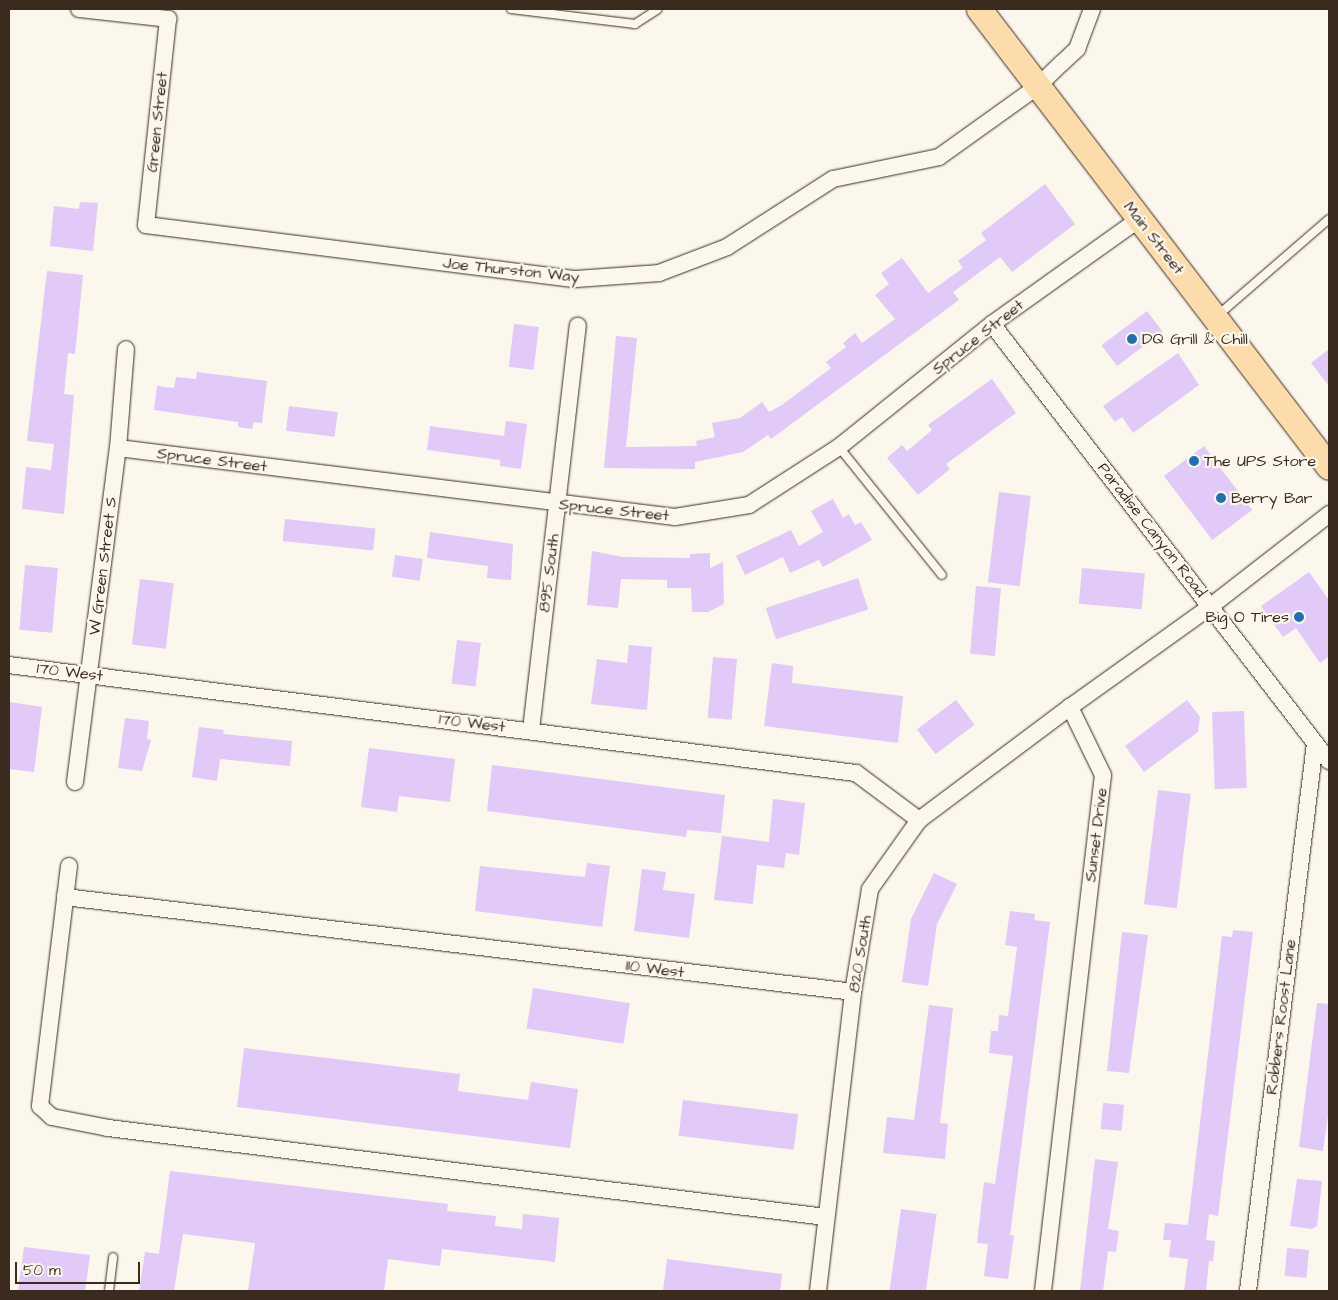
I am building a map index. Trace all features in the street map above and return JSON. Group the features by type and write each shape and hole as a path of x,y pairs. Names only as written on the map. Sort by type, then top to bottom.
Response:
{"main road":[{"name":"Main Street","path":"979,9 1329,467"}],"street":[{"name":"Green Street","path":"79,9 168,19 146,225"},
{"name":"Joe Thurston Way","path":"146,225 576,279 659,273 727,246 833,179 939,157 1038,86 1077,49 1092,9"},
{"name":"Spruce Street","path":"118,448 556,505 674,517 749,505 839,447 992,324 1139,219"},
{"name":"Paradise Canyon Road","path":"992,324 1329,761"},
{"name":"895 South","path":"531,730 578,326"},
{"name":"W Green Street S","path":"75,782 118,448 126,349"},
{"path":"1070,707 1211,606 1329,514"},
{"name":"170 West","path":"9,665 531,730 856,773 919,820"},
{"name":"820 South","path":"818,1291 853,992 870,889 919,820 1070,707"},
{"name":"Sunset Drive","path":"1043,1291 1103,775 1070,707"},
{"name":"Robbers Roost Lane","path":"1248,1291 1316,744"},
{"path":"69,866 40,1106 52,1117 108,1128 826,1217"},
{"name":"110 West","path":"65,897 458,946 853,992"}],"lane":[{"path":"511,9 635,24 658,9"},
{"path":"1215,318 1329,219"},
{"path":"839,447 942,575"},
{"path":"109,1291 113,1257"}],"building":[{"path":"1045,184 1075,224 1012,272 1000,257 953,292 959,300 771,439 768,435 743,452 695,462 695,469 604,468 616,336 637,338 626,447 697,446 696,441 715,437 712,423 740,418 762,402 769,412 782,405 831,368 826,362 846,347 843,343 855,333 862,343 895,319 875,295 889,284 881,273 902,258 928,293 963,268 958,261 986,240 981,233"},
{"path":"80,202 98,203 93,251 50,246 54,206 79,209"},
{"path":"47,271 83,275 75,354 68,353 64,394 74,395 64,514 22,509 26,467 51,470 54,444 27,441"},
{"name":"DQ Grill & Chill","path":"1147,311 1163,332 1117,366 1101,345"},
{"path":"514,324 539,327 534,370 509,367"},
{"path":"1329,349 1329,386 1311,363"},
{"path":"1178,353 1199,385 1133,433 1122,417 1115,422 1103,406"},
{"path":"197,372 267,381 262,423 254,422 252,429 238,427 238,422 154,410 157,386 174,388 176,377 196,379"},
{"path":"992,379 1016,413 946,464 950,469 918,495 887,458 902,445 907,451 932,430 928,425"},
{"path":"289,406 338,412 335,437 286,431"},
{"path":"506,421 527,424 521,469 500,466 500,460 427,450 430,426 504,436"},
{"path":"1204,446 1252,510 1212,540 1164,476"},
{"path":"999,492 1031,496 1020,586 988,582"},
{"path":"833,499 843,518 849,514 855,525 861,522 872,540 823,567 819,560 790,573 783,557 745,575 736,556 791,530 799,546 823,532 811,511"},
{"path":"285,519 376,529 373,550 283,541"},
{"path":"430,532 513,544 511,580 487,578 488,566 427,558"},
{"path":"592,551 623,557 690,558 690,554 710,553 710,568 723,562 724,604 708,612 692,612 691,588 667,588 667,580 621,579 618,608 587,605"},
{"path":"395,555 423,559 420,581 392,577"},
{"path":"25,565 58,568 52,633 19,630"},
{"path":"1082,568 1145,573 1142,609 1079,604"},
{"name":"Big O Tires","path":"1309,572 1329,600 1329,656 1320,663 1296,628 1283,637 1261,606"},
{"path":"858,578 868,609 776,639 766,608"},
{"path":"140,579 174,583 166,649 132,645"},
{"path":"976,586 1001,588 995,656 970,654"},
{"path":"457,640 481,643 475,687 452,684"},
{"path":"629,645 652,647 647,710 591,704 597,659 627,663"},
{"path":"713,657 737,659 732,720 708,718"},
{"path":"772,663 793,666 792,683 903,696 898,743 764,726"},
{"path":"956,700 975,725 936,754 917,729"},
{"path":"1187,700 1200,717 1198,732 1144,772 1125,746"},
{"path":"10,702 42,707 34,772 9,769"},
{"path":"1244,711 1247,788 1215,789 1212,712"},
{"path":"125,718 149,721 147,739 151,740 142,771 118,768"},
{"path":"199,727 224,730 223,734 292,741 290,766 220,759 217,781 192,777"},
{"path":"369,748 455,759 450,802 399,796 397,812 361,807"},
{"path":"492,765 725,795 721,833 687,830 686,837 487,811"},
{"path":"1158,790 1191,794 1177,908 1144,904"},
{"path":"773,799 805,803 799,855 786,853 784,868 757,865 753,904 714,900 722,836 769,842"},
{"path":"587,863 610,866 602,927 475,911 480,866 585,877"},
{"path":"642,869 666,872 663,890 695,894 689,938 634,931"},
{"path":"934,873 957,884 937,924 928,986 902,982 911,919"},
{"path":"1010,911 1035,914 1034,920 1050,922 1010,1235 1014,1235 1008,1279 984,1276 988,1244 977,1243 984,1182 995,1184 1013,1056 989,1053 991,1031 998,1031 999,1015 1008,1016 1017,947 1005,945"},
{"path":"1233,930 1253,932 1218,1216 1209,1214 1206,1240 1215,1241 1213,1261 1209,1261 1206,1291 1184,1291 1188,1259 1169,1257 1171,1240 1163,1240 1165,1223 1188,1225 1222,936 1232,937"},
{"path":"1122,932 1148,935 1129,1073 1107,1071"},
{"path":"533,988 630,1003 623,1044 527,1028"},
{"path":"1317,1003 1329,1004 1329,1109 1323,1151 1299,1147"},
{"path":"929,1005 953,1008 940,1123 948,1124 945,1159 883,1153 887,1117 914,1120"},
{"path":"244,1048 460,1074 458,1091 528,1100 531,1082 578,1089 570,1148 237,1107"},
{"path":"683,1100 798,1114 794,1150 679,1136"},
{"path":"1103,1103 1124,1105 1122,1131 1101,1129"},
{"path":"1095,1159 1118,1162 1108,1229 1119,1231 1116,1252 1108,1251 1103,1291 1080,1291"},
{"path":"170,1171 448,1204 447,1211 496,1216 495,1226 522,1229 523,1214 559,1218 555,1262 442,1249 440,1266 388,1259 384,1291 248,1291 255,1243 183,1234 174,1291 139,1291 145,1252 159,1254"},
{"path":"1297,1179 1322,1181 1317,1226 1312,1229 1290,1226"},
{"path":"901,1209 937,1214 926,1291 889,1291"},
{"path":"24,1247 90,1255 85,1291 18,1291"},
{"path":"1287,1248 1309,1250 1306,1278 1285,1276"},
{"path":"667,1259 782,1274 780,1291 663,1291"}],"place":[{"name":"DQ Grill & Chill","path":"1132,339"},
{"name":"The UPS Store","path":"1194,461"},
{"name":"Berry Bar","path":"1221,498"},
{"name":"Big O Tires","path":"1299,617"}]}
